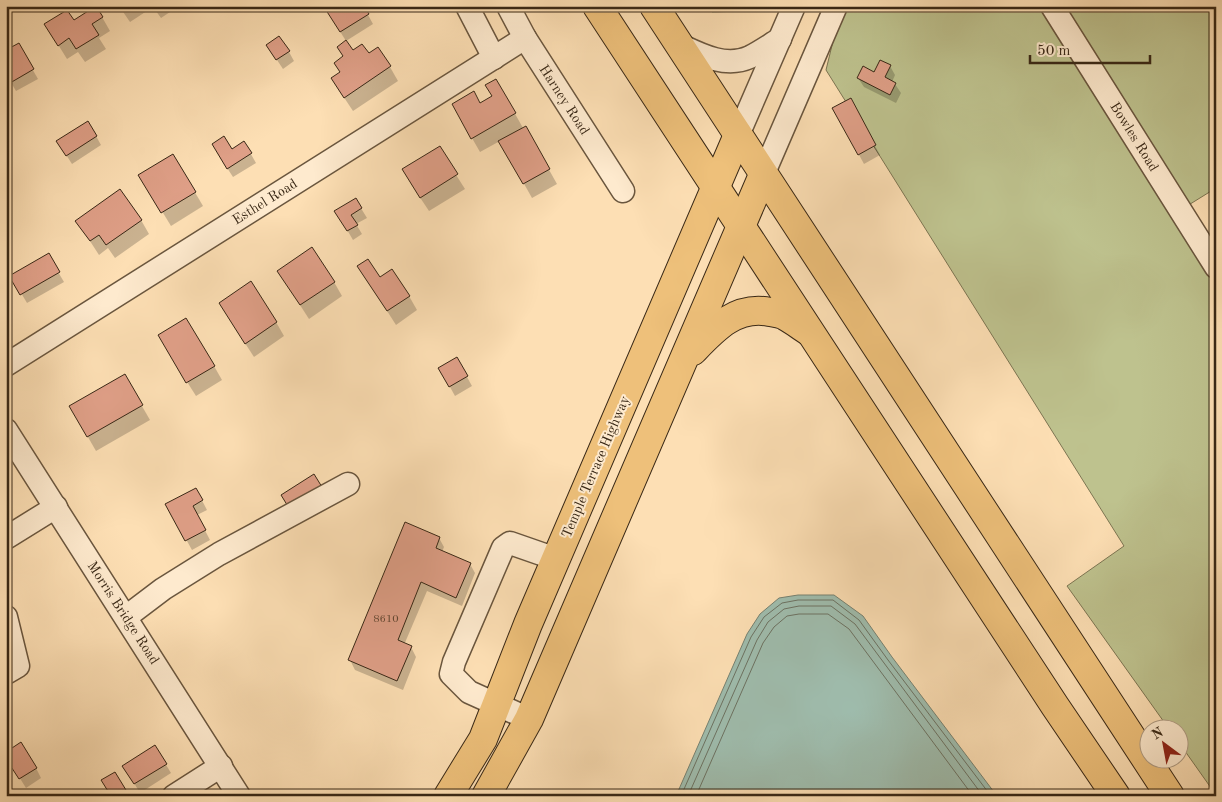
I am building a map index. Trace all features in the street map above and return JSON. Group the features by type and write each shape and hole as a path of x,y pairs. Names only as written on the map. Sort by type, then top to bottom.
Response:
{"main road":[{"path":"597,6 1055,706 1116,796"},
{"path":"654,6 1170,796"},
{"name":"Temple Terrace Highway","path":"448,796 483,738 556,559 738,135"},
{"path":"486,796 529,719 763,174"},
{"path":"683,361 716,327 731,317 744,312 763,310 783,315 811,333"}],"street":[{"path":"467,6 494,58"},
{"name":"Harney Road","path":"508,6 524,38 623,191"},
{"path":"738,135 794,6"},
{"path":"763,174 836,6"},
{"name":"Bowles Road","path":"1052,6 1216,267"},
{"name":"Esthel Road","path":"6,365 524,38"},
{"path":"680,45 707,58 729,62 748,58 780,39"},
{"name":"Morris Bridge Road","path":"6,430 239,796"},
{"path":"126,617 164,589 220,554 348,484"},
{"path":"6,538 56,507"},
{"path":"529,719 469,692 451,674 454,662 503,548 510,544 556,559"},
{"path":"6,617 18,666 6,673"},
{"path":"174,796 221,766"}],"green space":[{"path":"846,6 1043,6 1216,283 1216,795 1190,758 1190,720 1163,720 1067,586 1124,546 826,70 836,29"},
{"path":"1062,6 1216,6 1216,188 1187,206"}],"water":[{"path":"708,6 745,6 742,11 712,12"},
{"path":"798,595 834,595 863,616 997,796 676,796 747,634 760,614 779,598"}],"building":[{"path":"96,6 103,17 92,24 99,35 76,49 69,38 58,46 44,24 67,10 74,20"},
{"path":"364,6 369,14 340,32 324,7"},
{"path":"279,36 290,51 276,60 266,45"},
{"path":"346,40 353,50 362,44 369,53 378,47 391,66 344,98 331,78 340,72 334,63 343,56 337,47"},
{"path":"19,43 34,69 10,83 6,77 6,50"},
{"path":"880,60 891,65 885,77 896,83 890,95 857,78 863,66 874,72"},
{"path":"496,79 516,113 471,139 452,104 474,91 480,103 492,96 485,85"},
{"path":"851,98 876,145 858,155 832,108"},
{"path":"88,121 97,136 66,156 56,141"},
{"path":"526,126 550,169 523,184 498,141"},
{"path":"224,136 232,149 244,141 252,153 227,169 212,144"},
{"path":"440,146 458,174 420,198 402,169"},
{"path":"173,154 196,192 161,213 138,175"},
{"path":"120,189 142,220 106,245 99,235 90,241 75,221"},
{"path":"356,198 362,208 351,215 358,225 347,231 334,211"},
{"path":"312,247 335,282 300,305 277,271"},
{"path":"49,253 60,272 20,295 9,276"},
{"path":"368,259 380,277 392,269 410,296 387,311 357,266"},
{"path":"251,281 277,322 245,344 219,303"},
{"path":"186,318 215,366 186,383 158,335"},
{"path":"457,357 468,376 449,387 438,368"},
{"path":"125,374 143,405 87,437 69,406"},
{"path":"314,474 322,487 289,508 281,495"},
{"path":"196,488 203,500 193,506 206,530 185,541 165,504"},
{"path":"405,522 440,537 436,548 471,563 456,598 421,582 398,640 412,646 397,681 348,660"},
{"path":"21,742 37,768 19,779 6,759 6,752"},
{"path":"155,745 167,764 134,784 122,766"},
{"path":"115,772 126,790 117,796 111,796 101,780"}]}
